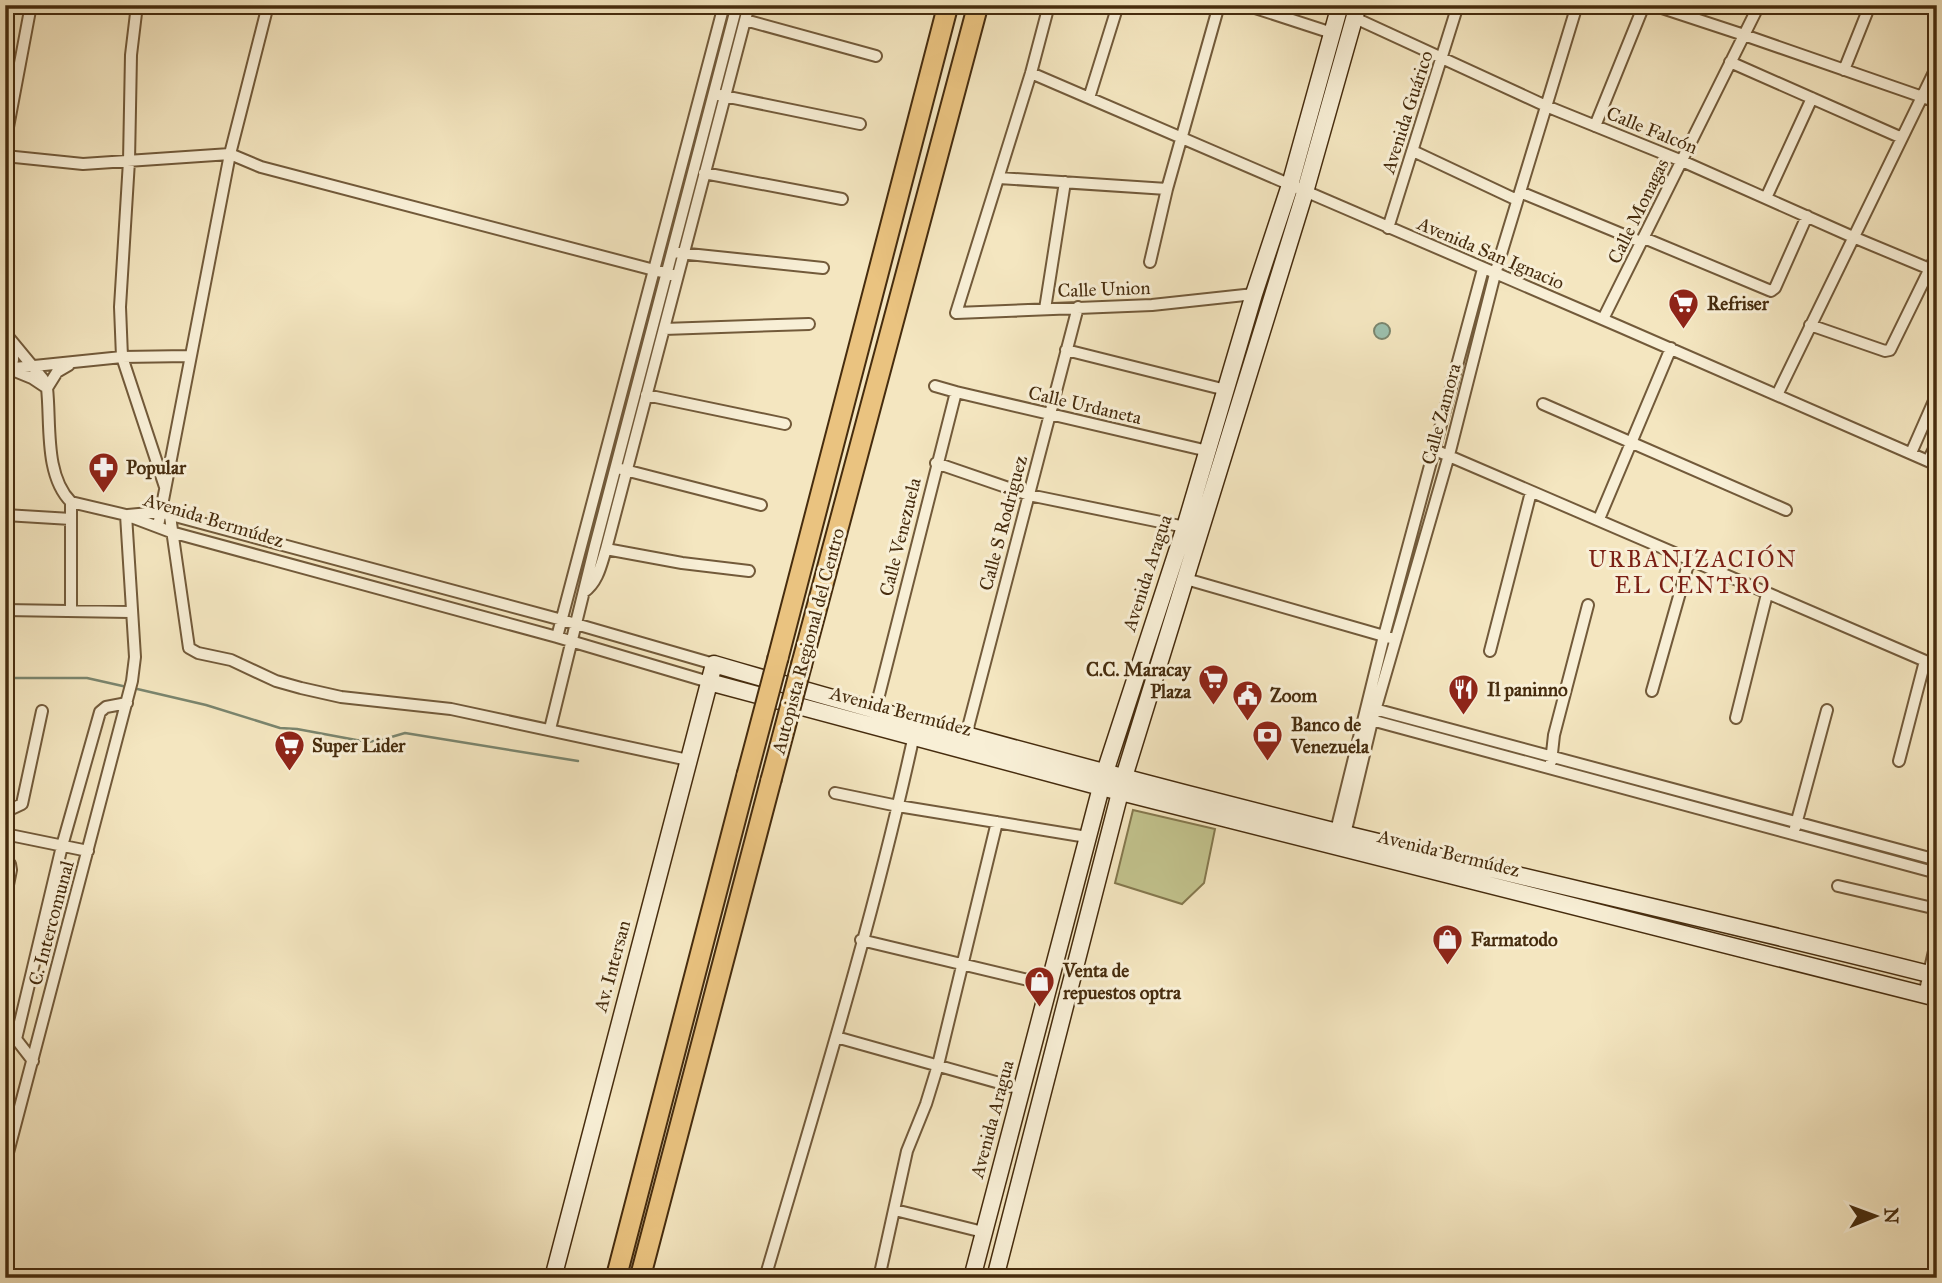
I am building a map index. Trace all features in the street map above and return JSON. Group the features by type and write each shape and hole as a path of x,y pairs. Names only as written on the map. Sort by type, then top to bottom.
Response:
{"highway":[{"name":"Autopista Regional del Centro","path":"616,1278 948,5"},
{"name":"Autopista Regional del Centro","path":"640,1278 978,5"}],"street":[{"path":"5,143 31,5"},
{"path":"137,5 131,55 129,161 120,307 122,357 165,489"},
{"path":"268,5 230,154 165,489 165,514 172,532 189,648 198,653 231,660 276,681 341,697 452,709 688,760"},
{"path":"550,729 584,592 664,329 666,273 659,249 724,5"},
{"path":"557,637 666,273 677,253 704,173 737,5"},
{"path":"677,253 719,95 749,5"},
{"path":"1049,5 999,178 1167,189"},
{"path":"1089,98 1118,5"},
{"path":"1150,262 1167,189 1219,5"},
{"path":"1246,5 1332,33"},
{"name":"Avenida Aragua","path":"972,1278 1103,779 1185,527 1254,294 1290,185 1340,5"},
{"name":"Avenida Guárico","path":"1388,228 1458,5"},
{"name":"Calle Zamora","path":"1390,638 1449,455 1495,274 1577,5"},
{"path":"1595,126 1644,5"},
{"path":"1653,5 1937,102"},
{"name":"Calle Monagas","path":"1603,319 1759,5"},
{"path":"1844,70 1870,5"},
{"name":"Avenida Aragua","path":"995,1278 1123,785 1305,192 1356,11"},
{"name":"Calle Falcón","path":"1356,11 1442,60 1933,270"},
{"path":"746,20 876,56"},
{"path":"1730,62 1902,138"},
{"path":"1777,395 1937,66"},
{"name":"Avenida San Ignacio","path":"1031,73 1933,463"},
{"path":"719,95 860,124"},
{"path":"1766,198 1812,98"},
{"path":"1413,151 1518,196 1642,240 1771,291 1775,288 1807,216"},
{"path":"5,156 83,164 230,154 261,166 666,273"},
{"path":"704,173 842,199"},
{"name":"Calle Union","path":"999,178 956,313 1152,305 1254,294"},
{"path":"1045,309 1065,182"},
{"path":"659,249 823,268"},
{"path":"1810,325 1885,351 1890,349 1933,270 1937,254"},
{"name":"Calle Zamora","path":"1340,833 1483,269"},
{"path":"584,592 596,579 606,549 621,469 666,273"},
{"name":"Calle S Rodriguez","path":"964,743 1077,307"},
{"path":"664,329 810,324"},
{"path":"9,338 24,354 47,388 53,465 65,495 71,502 126,515"},
{"path":"8,369 13,360 9,338"},
{"path":"1599,519 1671,348"},
{"path":"1066,350 1226,390"},
{"path":"24,354 41,360 71,364"},
{"path":"8,369 122,357 189,356"},
{"path":"47,388 57,372 71,364"},
{"path":"8,369 32,378 47,388"},
{"path":"935,386 956,392"},
{"name":"Calle Urdaneta","path":"956,392 1049,416 1208,451"},
{"name":"Calle Venezuela","path":"875,711 956,392"},
{"path":"1911,453 1937,394"},
{"path":"646,395 785,424"},
{"path":"1543,404 1786,510"},
{"path":"1933,463 1937,443"},
{"path":"1435,450 1937,666"},
{"path":"936,463 1028,495 1185,527"},
{"path":"621,469 761,505"},
{"path":"1490,651 1531,492"},
{"path":"71,502 71,611"},
{"path":"158,526 165,514"},
{"name":"Avenida Bermúdez","path":"126,515 165,514 576,624 875,711 964,743 1523,894 1933,996"},
{"path":"5,515 71,519"},
{"name":"Avenida Bermúdez","path":"126,515 172,532 573,641 709,682 914,735 964,743"},
{"name":"C. Intercomunal","path":"5,1164 130,692 135,657 130,612 126,515"},
{"path":"606,549 682,563 749,571"},
{"path":"1652,691 1689,561"},
{"path":"1186,579 1390,638"},
{"path":"1735,718 1767,594"},
{"path":"1550,763 1588,605"},
{"path":"5,610 130,612"},
{"path":"1899,761 1926,661"},
{"name":"Av. Intersan","path":"553,1278 714,664"},
{"path":"33,1061 16,1039 62,846 100,712 130,692"},
{"path":"1795,829 1826,710"},
{"path":"5,812 22,804 42,711"},
{"path":"1369,714 1795,829 1937,873"},
{"path":"765,1278 836,1037 898,806 914,735"},
{"name":"Avenida Bermúdez","path":"1123,785 1340,833 1933,975"},
{"path":"835,793 1087,837"},
{"path":"879,1278 906,1151 926,1104 938,1065 997,822"},
{"path":"1795,829 1937,860"},
{"path":"5,834 88,851"},
{"path":"5,862 10,864 11,870 5,900"},
{"path":"1523,894 1528,878"},
{"path":"1838,886 1937,909"},
{"path":"1933,996 1937,938"},
{"path":"861,940 1049,985"},
{"path":"836,1037 1021,1089"},
{"path":"894,1210 983,1232"}],"green space":[{"path":"1133,810 1215,829 1204,883 1182,904 1115,883"}],"shaded area":[{"path":"1382,323 1388,325 1388,337 1382,339 1376,337 1374,331 1376,325"}],"waterway":[{"path":"5,678 87,678 127,687"},
{"path":"133,688 206,705 280,728 367,742 405,733 578,761"}],"place":[{"name":"Refriser","path":"1684,330"},
{"name":"Popular","path":"103,494"},
{"name":"C.C. Maracay Plaza","path":"1214,707"},
{"name":"Il paninno","path":"1464,716"},
{"name":"Zoom","path":"1247,722"},
{"name":"Banco de Venezuela","path":"1268,762"},
{"name":"Super Lider","path":"289,772"},
{"name":"Farmatodo","path":"1448,966"},
{"name":"Venta de repuestos optra","path":"1040,1008"}],"district":[{"name":"URBANIZACIÓN EL CENTRO","path":"1693,572"}]}
